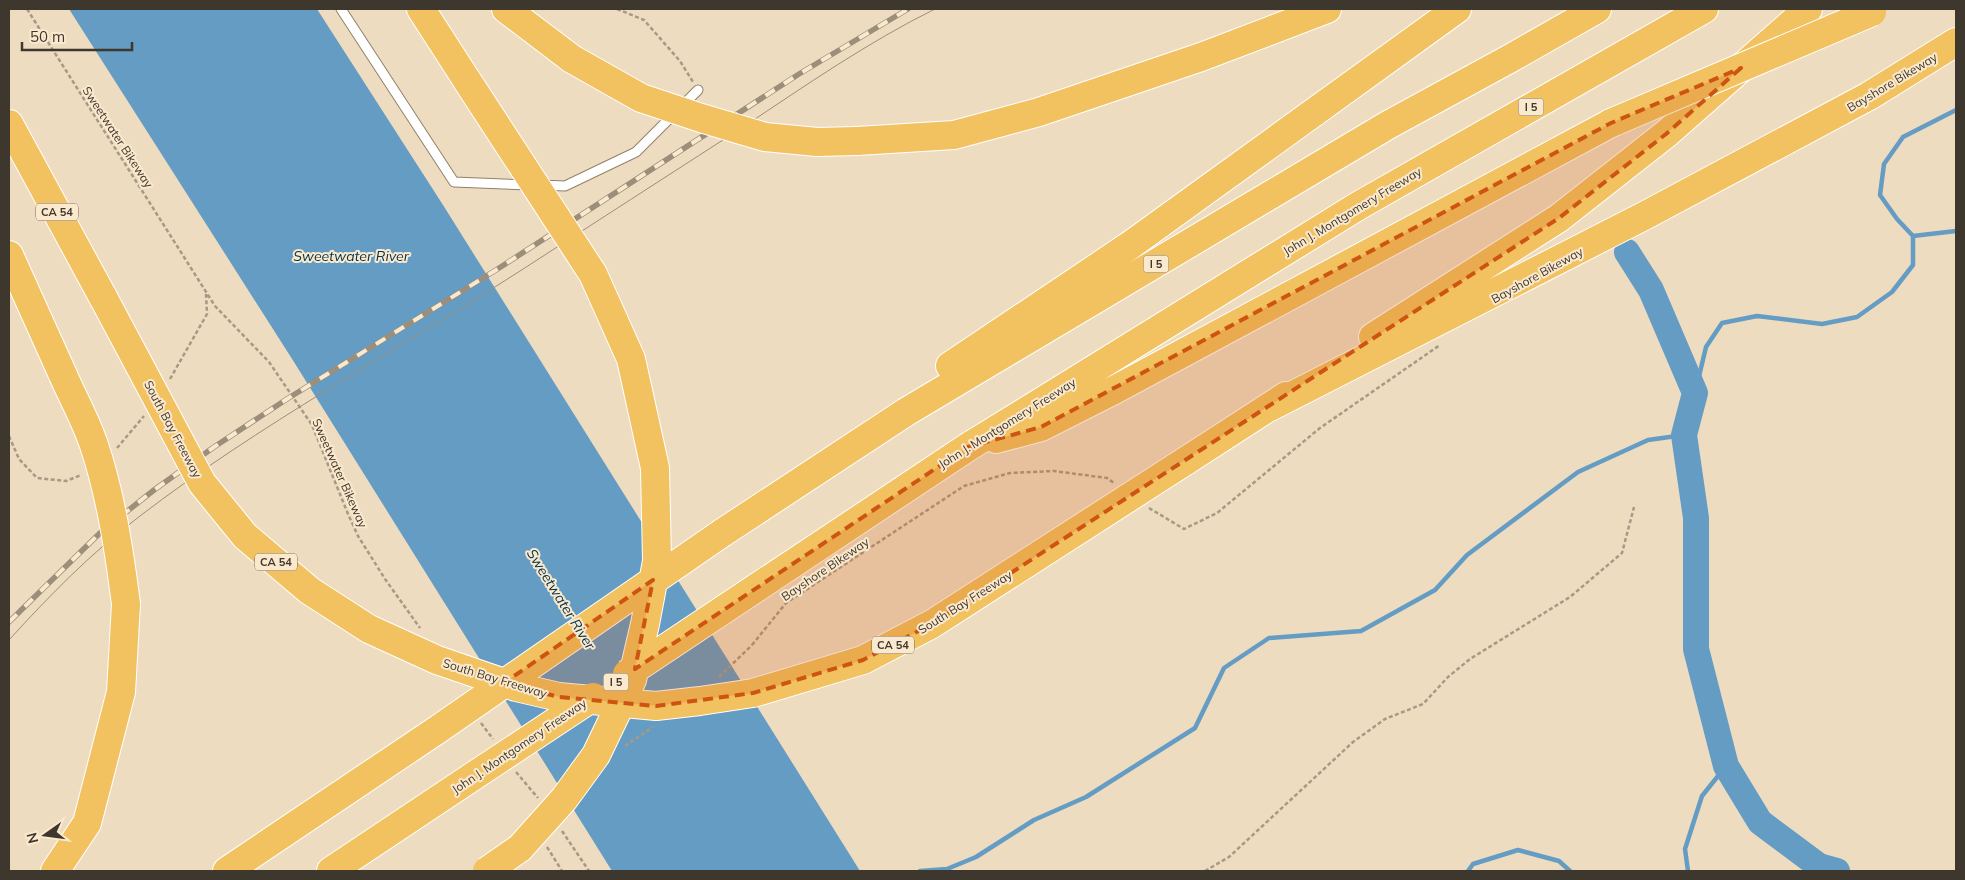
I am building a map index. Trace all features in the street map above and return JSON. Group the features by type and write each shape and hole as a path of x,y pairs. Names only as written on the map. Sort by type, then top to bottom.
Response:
{"highway":[{"path":"421,9 592,274 631,359 656,468 657,561 632,680 596,755 564,799 520,848 487,871"},
{"path":"506,9 572,59 641,98 765,137 817,142 954,135 1038,112 1133,81 1327,9"},
{"path":"1133,81 1198,43 1284,9"},
{"path":"906,412 940,372 1129,246 1457,9"},
{"name":"I 5","path":"227,871 437,730 722,533 906,412 1388,125 1598,9"},
{"name":"John J. Montgomery Freeway","path":"331,871 968,447 1358,206 1704,9"},
{"path":"1270,407 1384,330 1559,218 1666,134 1808,9"},
{"path":"968,447 1040,427 1327,276 1611,123 1876,10"},
{"path":"1270,407 1748,161 1870,96 1956,42"},
{"name":"South Bay Freeway","path":"9,124 202,483 245,536 310,591 369,629 437,660 516,687 560,697 656,706 700,702 753,693 863,660 932,624 1270,407"},
{"path":"9,255 94,445 119,547 126,604 119,702 87,823 56,871"}],"lane":[{"path":"341,9 454,182 565,186 636,152 698,90"}],"path":[{"name":"Sweetwater Bikeway","path":"26,9 179,247 206,293 221,314 269,362 312,425 358,536 385,579 425,635"},
{"path":"617,9 644,20 680,61 698,90"},
{"path":"166,384 176,370 207,314 206,293"},
{"path":"1150,509 1184,529 1217,513 1320,428 1446,341"},
{"path":"114,451 146,413"},
{"path":"9,436 19,460 37,478 66,481 82,475"},
{"name":"Bayshore Bikeway","path":"717,679 752,645 786,603 964,486 1010,473 1054,471 1107,478"},
{"path":"1205,871 1228,857 1353,742 1385,719 1422,704 1448,677 1470,659 1570,597 1622,553 1634,507"},
{"path":"477,717 494,741"},
{"path":"622,748 654,726"},
{"path":"511,764 542,803"},
{"path":"561,829 588,871"}],"highlighted area":[{"path":"1741,68 1666,134 1559,218 932,624 863,660 753,693 656,706 559,697 504,683 653,580 635,669 968,447 1041,427 1611,123"}],"water":[{"name":"Sweetwater River","path":"69,9 317,9 443,205 860,871 612,871 294,362"}],"waterway":[{"path":"1695,393 1706,347 1722,323 1757,316 1822,324 1857,317 1892,292 1913,265 1913,236 1897,219 1880,195 1884,164 1903,137 1956,110"},
{"path":"1913,236 1956,231"},
{"path":"1627,252 1651,290 1695,393 1684,435 1696,518 1696,649 1726,766 1760,822 1819,866 1837,871"},
{"path":"920,871 947,869 976,857 1034,820 1086,797 1195,728 1224,668 1269,638 1361,631 1435,590 1467,555 1578,472 1648,440 1684,435"},
{"path":"1688,871 1685,849 1702,796 1726,766"},
{"path":"1468,871 1473,864 1518,850 1559,861 1570,871"}],"tram line":[{"path":"9,640 55,591 105,544 140,516 232,450 520,271 837,65 935,9"}],"railway":[{"path":"9,622 101,532 154,490 214,447 287,399 496,270 799,74 908,9"}]}
